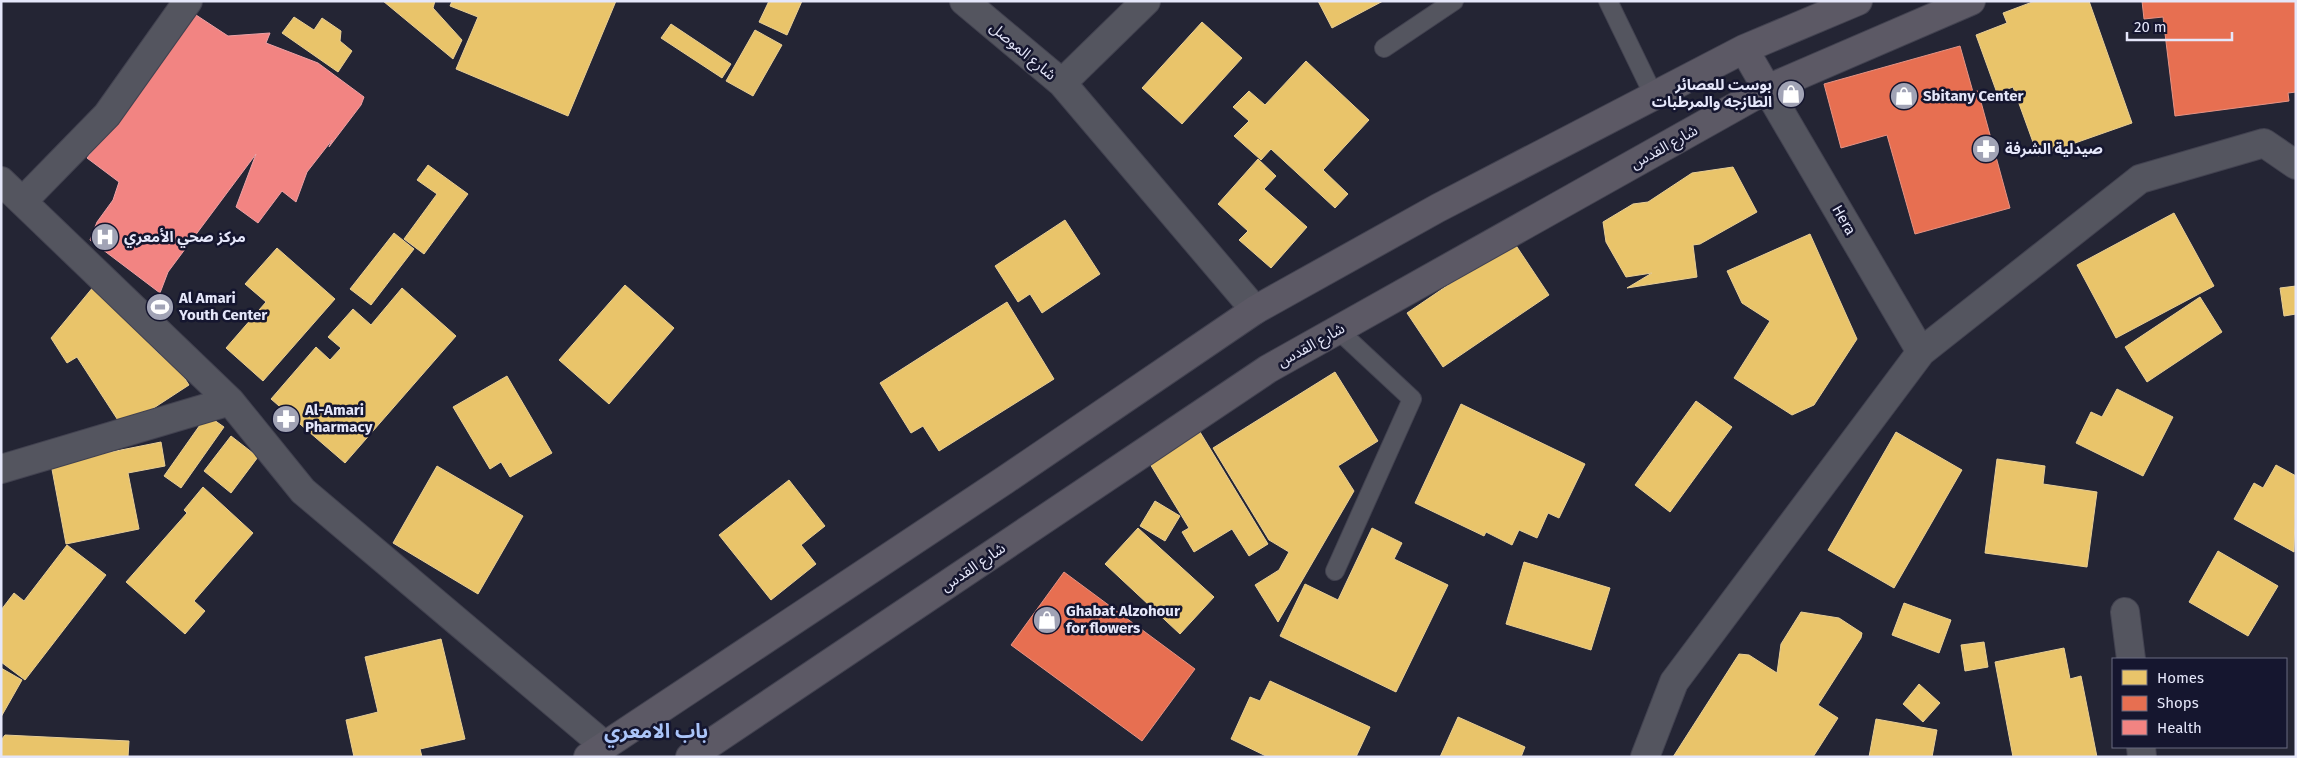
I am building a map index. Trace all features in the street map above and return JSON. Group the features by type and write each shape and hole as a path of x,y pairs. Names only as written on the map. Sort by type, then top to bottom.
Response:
{"main road":[{"path":"596,752 1255,310 1438,208 1744,49 1858,1"},
{"name":"شارع القدس","path":"690,757 1268,369 1768,89 1971,1"},
{"path":"1744,49 1768,89"}],"street":[{"path":"24,201 107,115 188,1"},
{"name":"شارع الموصل","path":"964,1 1062,83 1146,1"},
{"path":"1062,83 1255,310"},
{"name":"Hera","path":"1768,89 1921,352"},
{"path":"1645,757 1674,682 1921,352 2140,179 2264,143 2296,165"},
{"path":"1,181 24,201 230,401 303,491 596,752"},
{"path":"1,470 230,401"},
{"path":"2125,612 2131,658"}],"lane":[{"path":"1384,48 1454,1"},
{"path":"1608,1 1654,96"},
{"path":"1335,571 1412,399 1338,330"}],"building: Homes":[{"path":"383,1 435,1 433,8 462,40 453,59"},
{"path":"452,1 616,1 568,116 456,69 478,17 450,6"},
{"path":"769,1 802,1 787,35 759,22"},
{"path":"1318,1 1383,1 1332,28"},
{"path":"2035,1 2089,1 2132,123 2038,156 2013,87 1997,93 1976,35 2007,23 2003,13"},
{"path":"294,17 314,30 322,18 341,31 340,41 352,51 338,72 282,33"},
{"path":"1202,22 1242,58 1182,124 1142,88"},
{"path":"671,24 731,64 722,78 661,38"},
{"path":"755,30 782,45 753,96 726,81"},
{"path":"1306,61 1369,120 1323,170 1348,194 1335,208 1271,149 1261,160 1234,136 1249,121 1233,107 1249,91 1265,105"},
{"path":"1258,159 1276,176 1264,189 1307,227 1271,268 1239,240 1248,231 1218,204"},
{"path":"428,165 468,194 424,254 404,239 437,194 417,180"},
{"path":"1733,167 1757,212 1700,244 1693,245 1697,277 1627,288 1652,273 1626,277 1606,242 1603,222 1633,204 1648,202 1692,173"},
{"path":"2174,213 2214,286 2116,338 2077,265"},
{"path":"1065,220 1100,274 1042,313 1030,294 1018,302 995,266"},
{"path":"394,233 414,249 371,305 350,289"},
{"path":"1810,234 1857,339 1814,405 1792,415 1734,378 1770,321 1742,303 1727,271"},
{"path":"1513,241 1549,295 1443,367 1407,313"},
{"path":"277,248 335,299 263,381 226,348 266,302 245,284"},
{"path":"625,285 674,328 609,404 559,360"},
{"path":"94,286 139,324 156,351 180,371 189,385 123,428 77,357 67,363 51,338"},
{"path":"2296,286 2296,314 2284,316 2280,288"},
{"path":"402,288 456,336 345,463 271,399 316,347 330,360 341,348 328,337 353,309 371,325"},
{"path":"2200,297 2222,332 2147,382 2125,347"},
{"path":"1007,302 1054,379 939,451 923,426 911,433 880,383"},
{"path":"1335,372 1378,441 1338,466 1354,491 1278,622 1255,585 1279,570 1289,552 1269,540 1213,448"},
{"path":"507,376 552,453 510,477 501,462 490,469 453,407"},
{"path":"2117,389 2173,417 2143,476 2076,443 2091,412 2102,417"},
{"path":"1696,401 1732,427 1670,512 1635,485"},
{"path":"1461,404 1585,464 1559,518 1548,513 1537,538 1519,530 1512,545 1486,532 1484,536 1415,503"},
{"path":"207,415 224,427 181,488 164,476"},
{"path":"1200,432 1268,544 1249,556 1232,529 1194,552 1182,532 1189,528 1150,464"},
{"path":"1896,432 1962,470 1894,588 1828,550"},
{"path":"231,436 258,457 231,493 204,471"},
{"path":"161,442 165,466 128,473 139,529 66,544 51,464"},
{"path":"1997,459 2045,466 2043,484 2097,492 2087,567 1985,553"},
{"path":"2276,465 2296,476 2294,552 2234,519 2254,483 2263,488"},
{"path":"437,466 523,516 478,594 393,543"},
{"path":"789,480 825,526 801,545 816,564 771,600 719,535"},
{"path":"203,487 253,533 194,601 205,611 185,634 126,582 187,513 184,510"},
{"path":"1155,501 1180,516 1165,541 1140,526"},
{"path":"1138,528 1214,597 1180,634 1105,564"},
{"path":"1372,528 1402,543 1394,559 1448,585 1396,692 1280,636 1305,584 1338,600"},
{"path":"67,545 106,575 25,680 1,662 1,610 14,593 24,601"},
{"path":"2218,551 2278,586 2248,636 2189,602"},
{"path":"1524,562 1610,588 1591,650 1506,624"},
{"path":"1904,603 1951,620 1939,653 1892,635"},
{"path":"1801,612 1839,618 1862,633 1861,638 1818,705 1838,718 1813,757 1673,757 1739,654 1749,655 1777,673 1781,644"},
{"path":"441,639 465,739 420,749 422,757 354,757 346,720 378,712 365,657"},
{"path":"1984,642 1988,667 1965,671 1961,645"},
{"path":"2064,648 2070,679 2081,676 2097,757 2013,757 1995,662"},
{"path":"1,668 22,680 1,717"},
{"path":"1270,681 1370,727 1356,757 1268,757 1231,739 1250,697 1260,701"},
{"path":"1919,684 1940,703 1923,722 1903,704"},
{"path":"1458,717 1525,747 1521,757 1440,757"},
{"path":"1876,719 1937,730 1932,757 1869,757"},
{"path":"5,735 129,741 128,757 1,757 1,740"}],"building: Shops":[{"path":"2142,1 2296,1 2296,92 2288,93 2289,101 2175,116 2163,17 2144,19"},
{"path":"1960,46 1973,92 1978,91 2010,208 1915,234 1887,135 1841,148 1824,84"},
{"path":"1064,572 1195,669 1142,741 1011,645"}],"building: Health":[{"path":"193,13 228,36 270,33 266,43 318,63 364,97 361,105 307,172 296,202 282,191 258,223 236,207 256,154 168,272 160,293 90,240 97,222 113,200 119,182 87,158"}],"place":[{"name":"بوست للعصائر الطازجه والمرطبات","path":"1791,94"},
{"name":"Sbitany Center","path":"1904,96"},
{"name":"صيدلية الشرفة","path":"1986,149"},
{"name":"مركز صحي الأمعري","path":"105,237"},
{"name":"Al Amari Youth Center","path":"160,307"},
{"name":"Al-Amari Pharmacy","path":"286,419"},
{"name":"Ghabat Alzohour for flowers","path":"1047,620"}],"district":[{"name":"باب الامعري","path":"656,731"}]}
